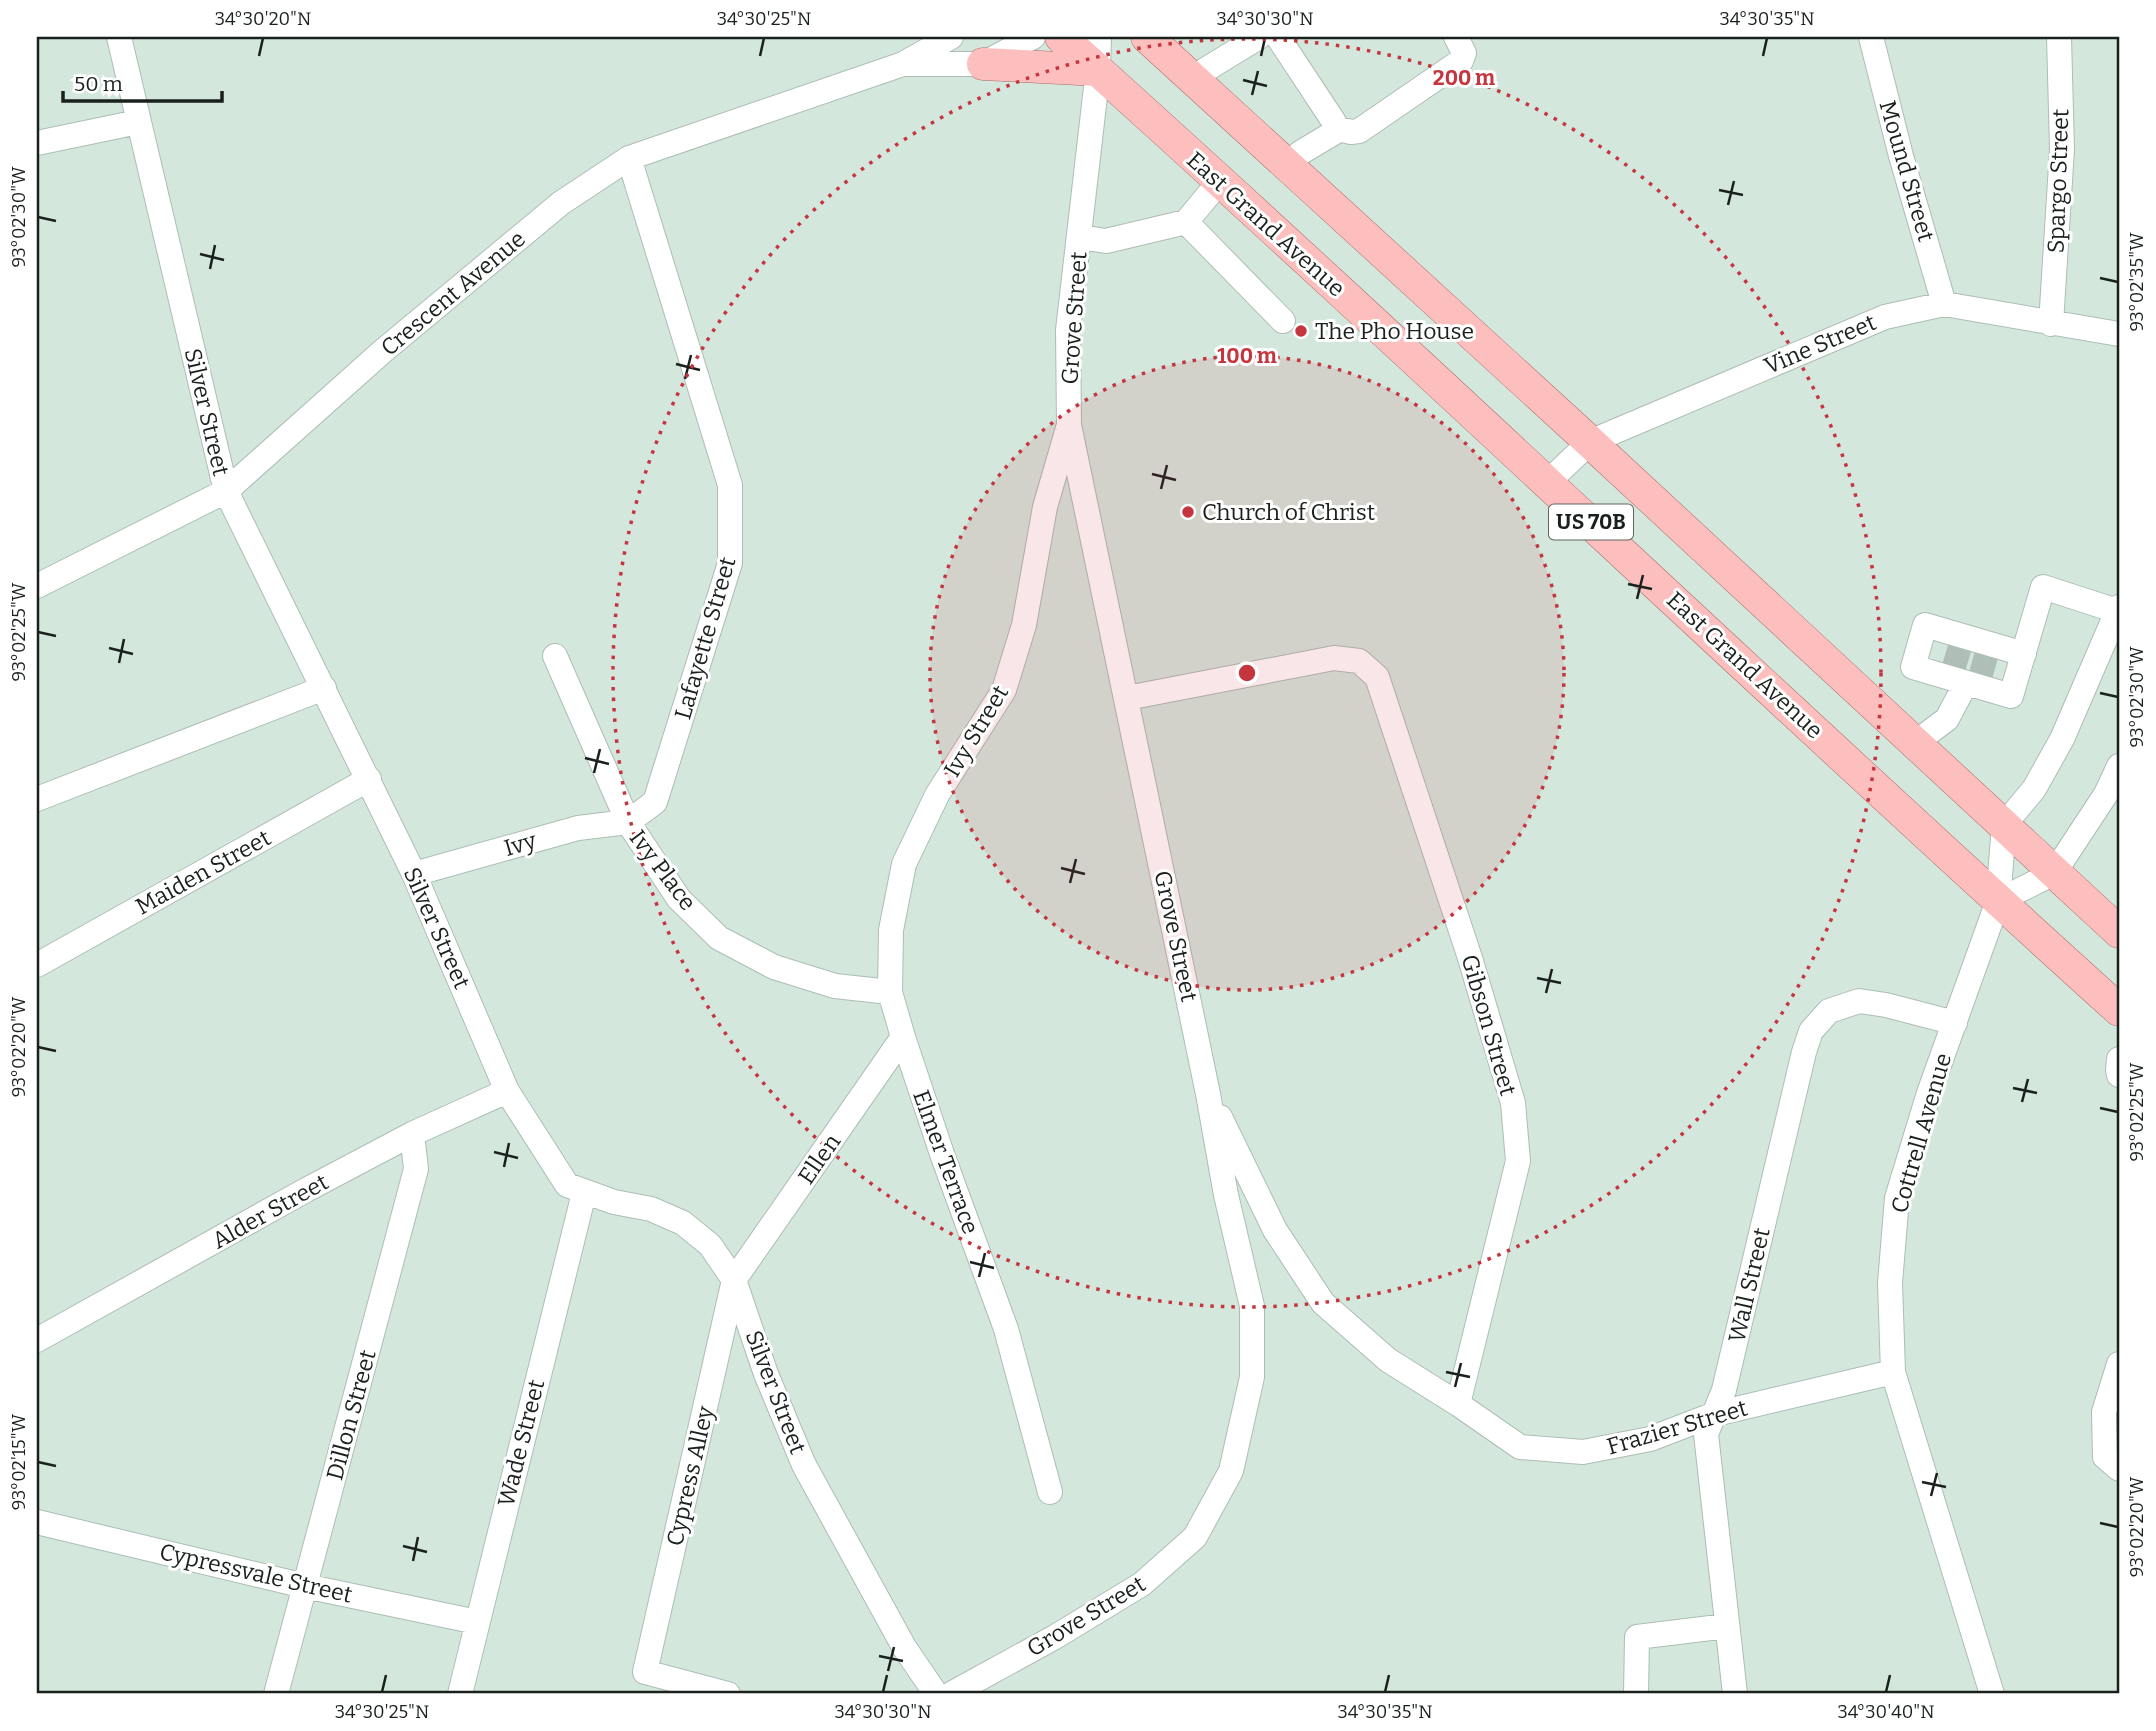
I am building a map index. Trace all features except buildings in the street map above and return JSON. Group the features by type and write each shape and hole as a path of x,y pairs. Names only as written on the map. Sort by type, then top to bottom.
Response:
{"main road":[{"name":"East Grand Avenue","path":"1061,37 1548,482 1998,901 2119,1010"},
{"name":"US 70B","path":"1147,37 1590,442 2119,932"},
{"path":"983,64 1098,70"}],"street":[{"name":"Silver Street","path":"120,37 226,491 414,874 507,1091 567,1185 614,1202 651,1209 683,1223 710,1245 734,1280 766,1374 804,1465 904,1647 936,1694"},
{"name":"Crescent Avenue","path":"37,586 226,491 383,351 561,203 629,158 903,64 951,37"},
{"name":"Crescent Avenue","path":"903,64 983,64 1033,37"},
{"name":"Grove Street","path":"951,1694 1142,1584 1195,1537 1231,1471 1252,1377 1252,1306 1226,1195 1208,1094 1069,425 1068,330 1098,70 1099,37"},
{"path":"1192,78 1259,37"},
{"path":"1278,37 1334,122 1335,132 1300,153 1287,165"},
{"path":"1334,128 1359,131 1461,61 1464,53 1456,37"},
{"name":"Mound Street","path":"1871,37 1901,156 1944,304"},
{"name":"Spargo Street","path":"2051,324 2062,149 2059,37"},
{"path":"37,143 138,122"},
{"name":"Lafayette Street","path":"628,822 656,802 730,563 730,485 629,158"},
{"path":"1080,237 1107,241 1186,222 1220,181"},
{"path":"1186,222 1283,321"},
{"name":"Vine Street","path":"1548,482 1590,442 1885,317 1944,304 2119,334"},
{"name":"Ivy Street","path":"890,992 891,930 904,864 937,795 1004,690 1024,625 1045,507 1069,425"},
{"path":"1970,664 2011,696 2043,587 2118,609 2062,739 2034,789 2004,825"},
{"path":"1970,664 2024,654"},
{"name":"Ivy Place","path":"555,656 628,822 679,899 719,937 774,967 835,986 890,992"},
{"name":"Gibson Street","path":"1126,698 1334,658 1359,662 1377,677 1470,958 1513,1103 1518,1161 1458,1404"},
{"path":"1915,743 1947,719 1970,664"},
{"path":"37,799 324,688"},
{"path":"1998,901 2054,873 2106,794 2119,766"},
{"name":"Maiden Street","path":"37,965 369,779"},
{"name":"Ivy","path":"414,874 578,828 628,822"},
{"name":"Cottrell Avenue","path":"1992,1694 1893,1372 1890,1283 1897,1198 1929,1093 1998,901 2004,825"},
{"name":"Elmer Terrace","path":"890,992 902,1037 942,1154 1006,1329 1050,1492"},
{"name":"Wall Street","path":"1734,1694 1706,1434 1724,1390 1804,1052 1811,1031 1829,1011 1859,1001 1886,1005 1955,1023"},
{"name":"Ellen","path":"734,1280 902,1037"},
{"path":"2119,1059 2119,1075"},
{"name":"Alder Street","path":"37,1340 306,1190 412,1134 507,1091"},
{"name":"Frazier Street","path":"1208,1094 1275,1230 1323,1303 1388,1360 1520,1447 1583,1452 1650,1438 1714,1414 1893,1372"},
{"name":"Dillon Street","path":"276,1694 416,1169 412,1134"},
{"name":"Wade Street","path":"460,1694 584,1193"},
{"name":"Cypress Alley","path":"728,1694 645,1672 734,1280"},
{"path":"2119,1364 2104,1412 2105,1457 2119,1469"},
{"name":"Cypressvale Street","path":"37,1522 305,1586 477,1622"},
{"path":"1636,1694 1637,1637 1727,1626"}],"tunnel":[{"path":"1953,670 1960,647"},
{"path":"1980,678 1986,656"}],"place":[{"name":"The Pho House","path":"1301,331"},
{"name":"Church of Christ","path":"1188,512"}]}
